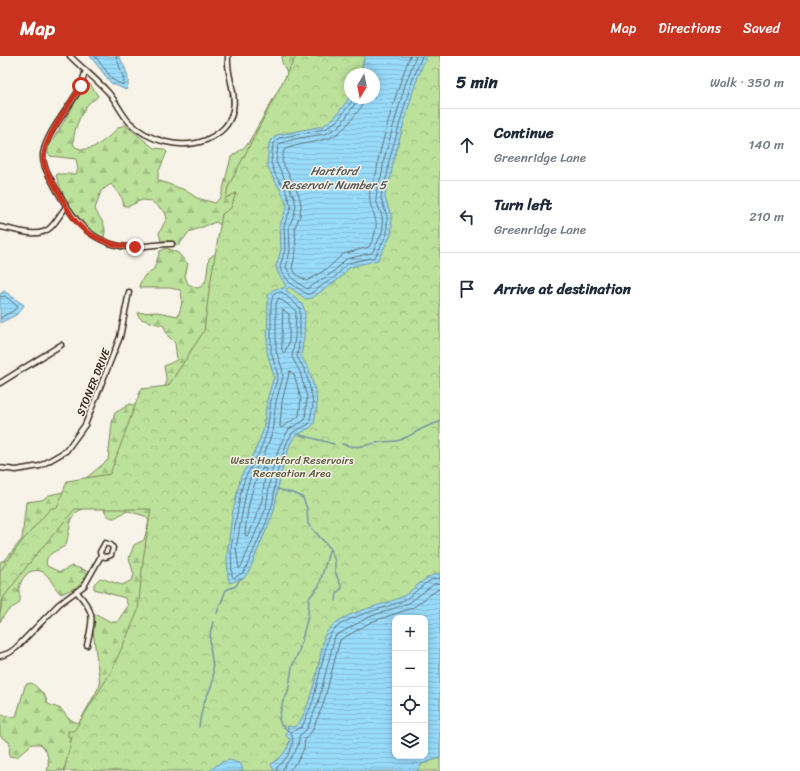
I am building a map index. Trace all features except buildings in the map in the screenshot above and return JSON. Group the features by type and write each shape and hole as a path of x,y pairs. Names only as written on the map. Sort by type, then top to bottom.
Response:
{"street":[{"path":"70,56 108,92 129,122 149,136 164,142 183,144 200,142 218,135 226,126 233,111 234,98 227,67 228,56"},
{"path":"86,71 81,86 46,142 43,154 44,165 66,207 77,223 87,232 111,243 127,247 161,243 172,244"},
{"path":"0,227 31,233 42,232 51,228 66,207"},
{"name":"STONER DRIVE","path":"0,468 16,470 40,466 66,451 85,425 120,337 129,292"},
{"path":"0,383 60,345"},
{"path":"0,656 9,653 16,648 59,604 77,592 88,580 101,556"},
{"path":"77,592 87,603 93,618 87,645"}],"green space":[{"path":"282,56 365,56 355,68 344,68 344,82 260,184 372,104 380,104 380,99 440,56 71,752 63,771 47,771 48,756 43,746 40,744 32,744 17,757 9,756 10,743 0,736 0,715 16,717 25,686 26,684 32,683 44,694 48,704 61,709 68,718 77,723 80,721 100,685 93,630 94,615 96,614 111,622 117,622 128,606 125,598 94,589 94,584 100,578 122,585 132,580 134,575 129,558 134,545 144,540 149,521 145,516 128,511 112,518 109,517 103,508 83,509 78,511 72,520 66,545 49,555 46,562 47,566 60,572 72,566 85,570 88,575 79,586 61,594 46,574 38,571 30,572 20,585 19,603 8,611 0,622 0,562 6,559 22,539 26,502 42,500 49,495 63,492 80,483 108,460 112,423 115,413 130,404 139,406 166,385 164,366 177,360 175,343 168,336 164,326 141,319 138,316 138,313 157,312 178,316 182,303 182,296 180,290 170,288 141,288 139,285 145,275 154,269 160,251 167,248 178,253 188,264 185,276 188,284 197,288 201,287 206,280 209,258 219,251 222,226 216,222 189,232 178,246 172,241 161,241 159,233 167,218 165,212 151,201 142,200 129,206 124,206 122,198 111,184 101,191 95,209 105,229 104,237 102,237 85,226 73,212 56,176 57,174 76,174 78,169 76,159 50,156 48,154 48,148 85,86 90,84 98,96 88,104 82,113 75,130 73,141 74,146 80,149 92,147 104,140 119,127 125,125 154,148 163,149 167,152 158,173 158,179 160,181 185,190 197,198 215,203 221,197 231,157 247,145 287,75"},
{"name":"West Hartford Reservoirs Recreation Area","path":"296,56 440,56 440,771 64,771 72,737 68,737 68,731 74,731 111,672 138,611 143,560 151,509 75,509 34,557 3,598 0,613 0,571 23,540 51,508 57,508 67,481 110,474 141,389 168,386 204,331 222,214 231,208 236,193 226,198 228,187"}],"water":[{"path":"90,56 119,56 128,78 128,86 126,90 111,83"},
{"name":"Hartford Reservoir Number 5","path":"365,56 426,56 414,88 386,190 385,198 391,215 391,235 378,260 350,267 339,279 312,298 306,299 289,287 286,290 302,304 305,311 304,337 301,356 309,369 316,395 317,406 314,424 310,428 295,436 290,444 280,477 274,511 250,569 244,578 230,583 228,578 227,556 232,515 241,476 255,451 263,431 267,400 274,376 267,352 268,297 274,289 283,288 286,286 278,273 276,266 281,250 280,225 287,206 267,164 269,143 277,135 323,126 335,117 345,104 380,104 380,68 362,68"},
{"path":"4,291 24,305 16,315 0,323 0,294"},
{"path":"436,574 440,574 440,758 422,764 417,771 274,771 271,764 283,754 290,740 286,736 288,726 294,727 305,712 314,686 324,637 330,628 349,615 405,595 424,580"},
{"path":"230,760 241,764 243,771 209,771 221,762"}],"waterway":[{"path":"342,444 359,447 376,443 398,441 428,426 440,422"},
{"path":"297,434 334,444"},
{"path":"277,489 296,494 303,498 307,508 308,524 330,548 319,586 309,598 308,616 299,651 292,667 288,693 283,701 279,719 281,725 289,731"},
{"path":"330,548 335,561 335,572 342,588 337,593 336,601"},
{"path":"217,613 226,590 236,586 240,579"},
{"path":"199,727 204,703 213,680 213,665 210,644 213,622"}],"route":[{"path":"81,86 46,142 43,154 44,165 66,207 77,223 87,232 111,243 127,247 135,247"}]}
